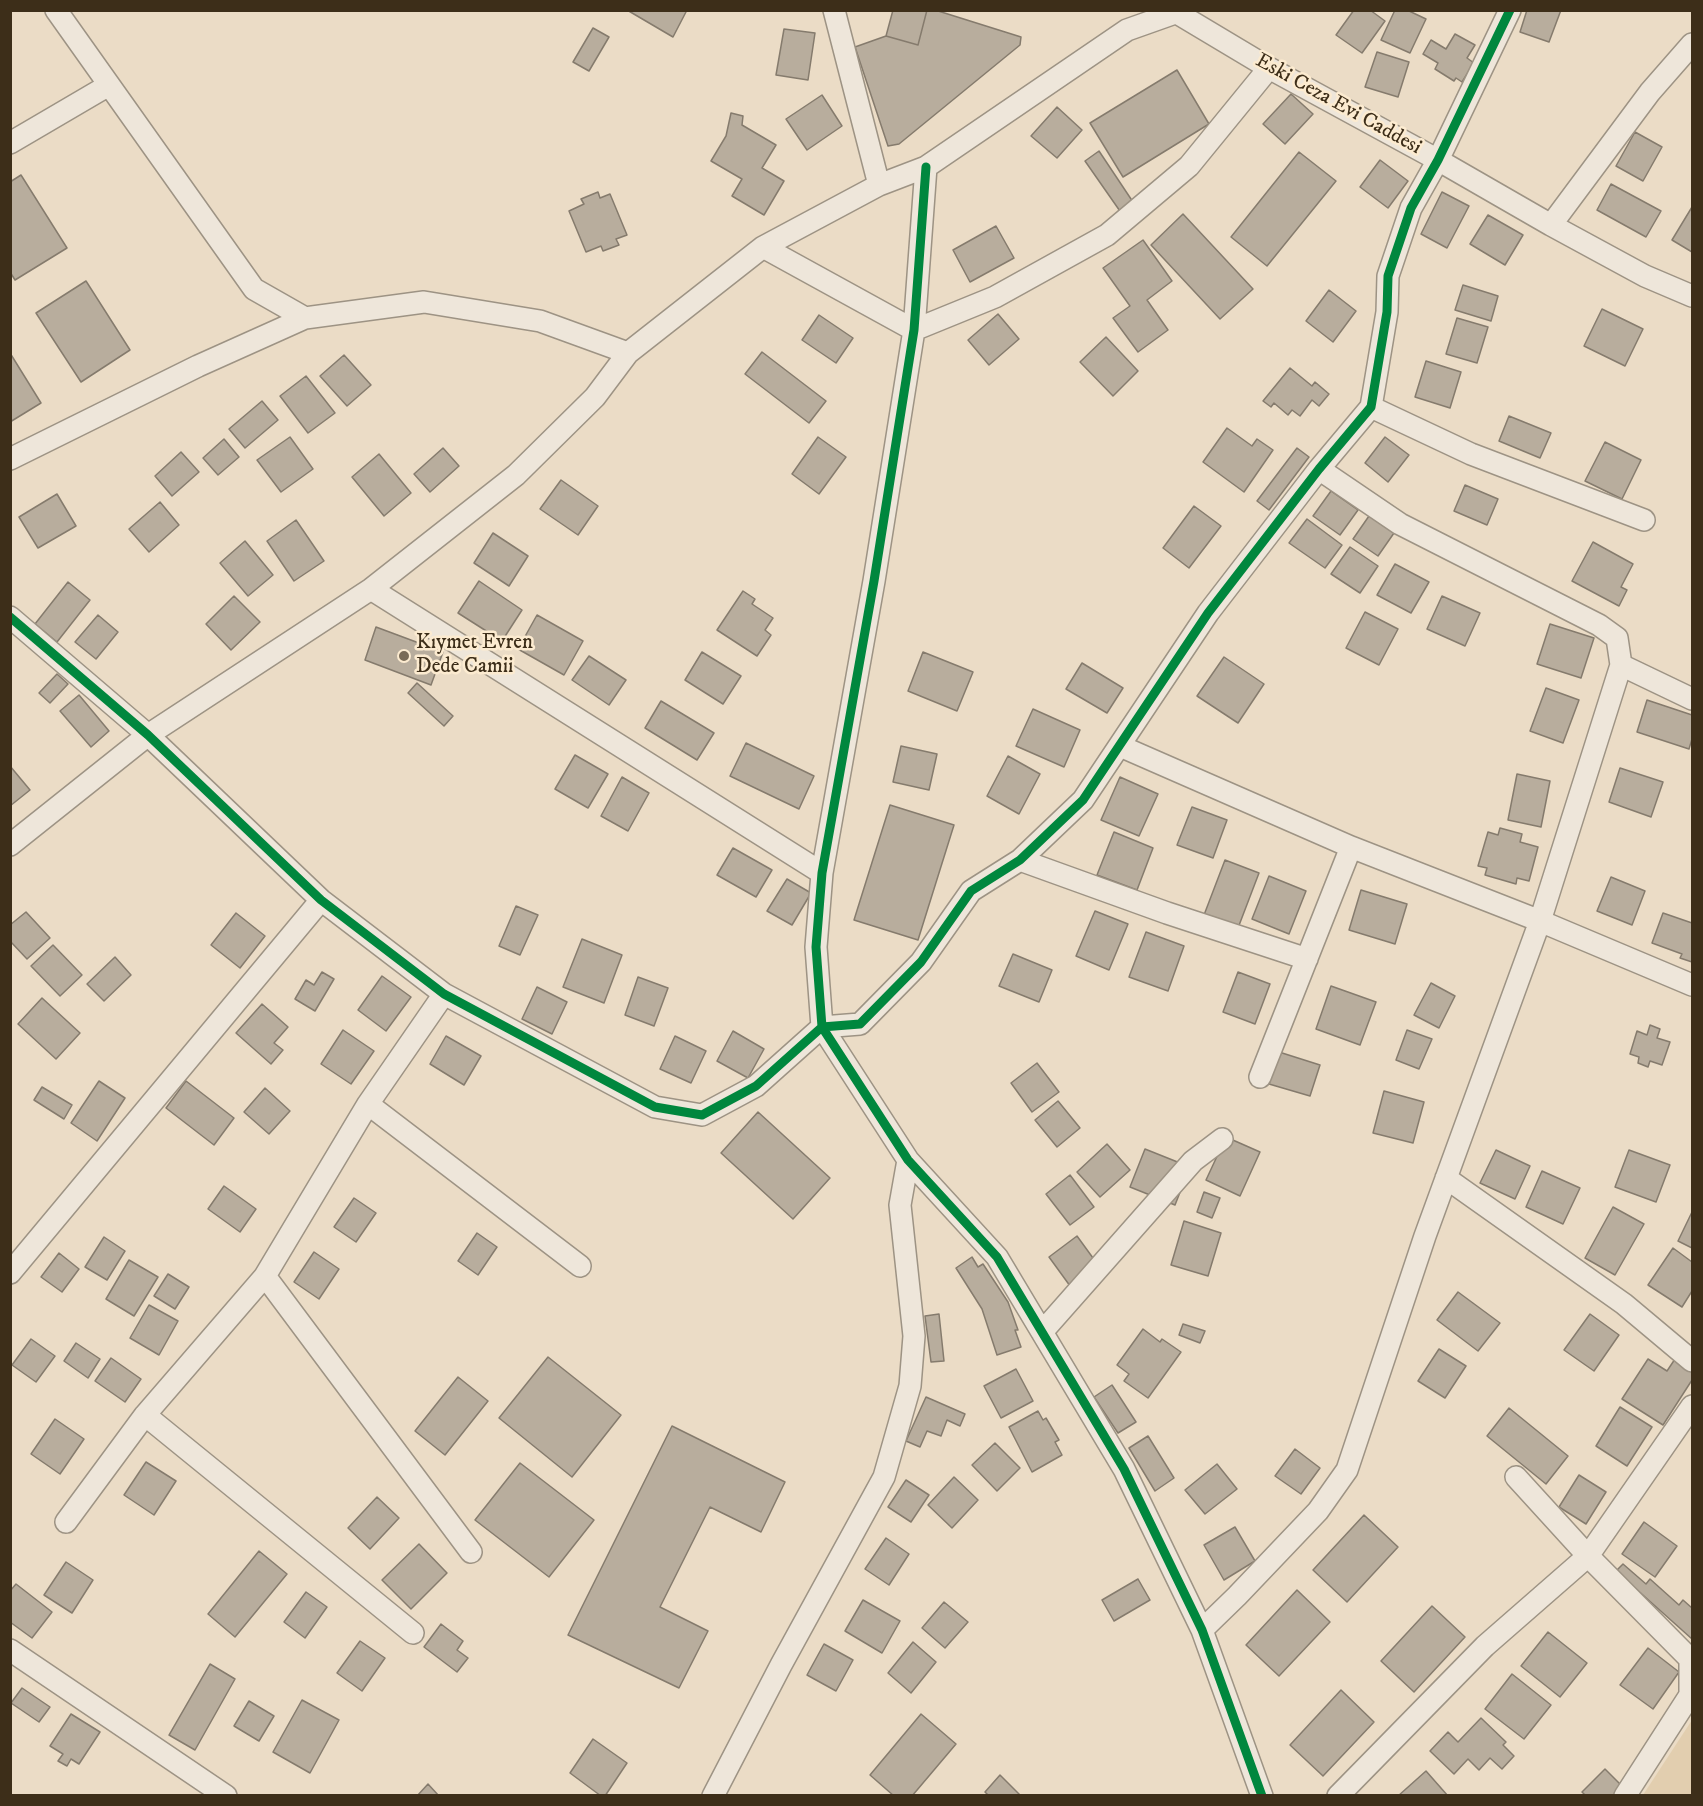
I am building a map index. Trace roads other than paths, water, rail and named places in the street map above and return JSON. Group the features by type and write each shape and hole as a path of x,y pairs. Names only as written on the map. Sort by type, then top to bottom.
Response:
{"street":[{"path":"56,10 254,289 304,318"},
{"path":"834,10 879,185"},
{"path":"10,617 148,735 321,900 444,994 655,1107 702,1114 756,1086 822,1028 860,1024 921,962 971,891 1020,860 1083,800 1208,613 1319,469 1371,407 1387,312 1388,276 1411,208 1438,160 1510,10"},
{"path":"10,844 148,735 371,589 516,475 595,397 628,353 763,247 879,185 926,167 1127,30 1175,12"},
{"name":"Eski Ceza Evi Caddesi","path":"1175,12 1269,68 1438,160 1551,225 1645,276 1692,296"},
{"path":"1551,225 1650,92 1692,44"},
{"path":"914,330 995,297 1107,235 1189,166 1269,68"},
{"path":"10,143 109,85"},
{"path":"926,167 914,330 874,581 822,873 816,947 822,1028 908,1160 997,1257 1124,1469 1202,1630 1262,1796"},
{"path":"763,247 914,330"},
{"path":"10,459 198,366 304,318 424,302 540,321 628,353"},
{"path":"1371,407 1471,454 1644,520"},
{"path":"1202,1630 1318,1511 1347,1470 1446,1178 1540,921 1621,665 1617,638 1599,625 1400,524 1319,469"},
{"path":"371,589 822,873"},
{"path":"1621,665 1692,699"},
{"path":"1120,746 1351,847 1540,921 1692,985"},
{"path":"1260,1077 1351,847"},
{"path":"1020,860 1167,913 1307,959"},
{"path":"10,1273 321,900"},
{"path":"66,1522 144,1415 265,1276 368,1104 444,994"},
{"path":"368,1104 580,1266"},
{"path":"1042,1332 1193,1161 1222,1139"},
{"path":"713,1796 884,1477 910,1386 914,1336 900,1205 908,1160"},
{"path":"1446,1178 1624,1304 1692,1361"},
{"path":"265,1276 471,1552"},
{"path":"1338,1796 1485,1646 1588,1556 1692,1406"},
{"path":"144,1415 413,1633"},
{"path":"1515,1477 1588,1556 1690,1659 1690,1695 1625,1796"},
{"path":"10,1650 226,1796"}],"place":[{"name":"Kıymet Evren Dede Camii","path":"404,656"}]}
